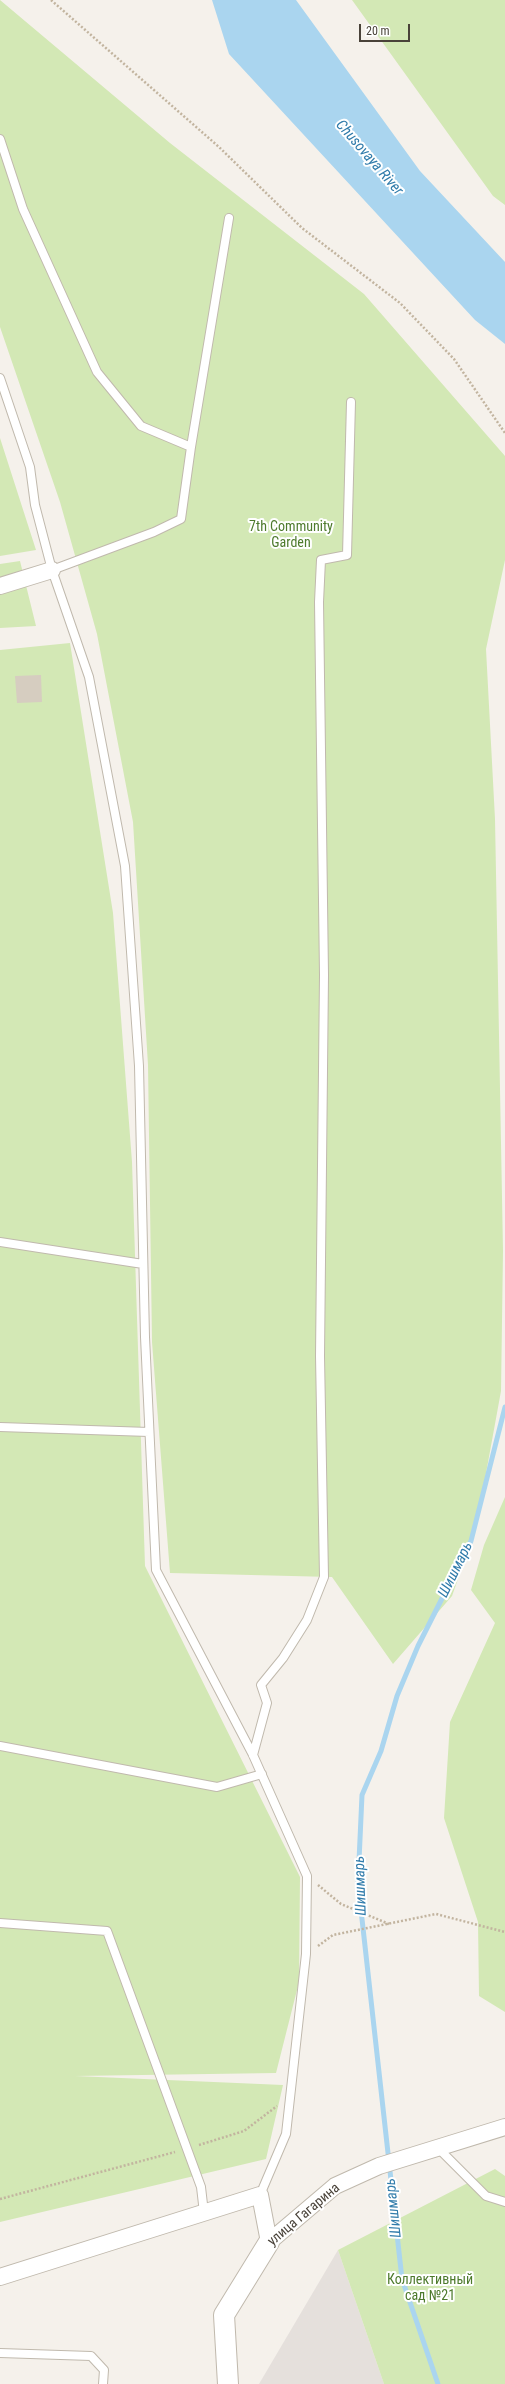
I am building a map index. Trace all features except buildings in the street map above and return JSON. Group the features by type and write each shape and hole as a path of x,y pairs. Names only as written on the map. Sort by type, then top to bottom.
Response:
{"street":[{"path":"0,586 52,570"},
{"name":"улица Гагарина","path":"228,2384 224,2314 269,2242 335,2186 436,2145 505,2127"},
{"path":"0,2277 260,2195 269,2242"}],"lane":[{"path":"0,139 23,209 97,372 141,426 191,447"},
{"path":"52,570 154,532 181,519 191,447 229,218"},
{"path":"0,378 30,466 35,505 52,570 88,677 125,866 139,1066 143,1264 156,1570 253,1755 307,1876 306,1954 286,2134 260,2195"},
{"path":"253,1755 267,1703 261,1685 283,1658 307,1620 324,1577 320,1356 324,974 319,602 321,560 347,555 351,402"},
{"path":"0,1242 143,1264"},
{"path":"0,1427 149,1432"},
{"path":"0,1746 217,1786 262,1774"},
{"path":"0,1923 107,1931 201,2187 204,2213"},
{"path":"436,2145 486,2196 505,2202"},
{"path":"0,2353 91,2356 104,2370 103,2384"}],"path":[{"path":"51,0 219,147 302,228 400,303 454,359 505,433"},
{"path":"307,1876 341,1904 389,1924"},
{"path":"306,1954 333,1935 436,1914 505,1932"},
{"path":"0,2199 244,2132 290,2096"}],"shaded area":[{"path":"338,2250 384,2384 259,2384"}],"green space":[{"name":"7th Community Garden","path":"0,0 170,143 364,294 505,456 505,560 486,649 495,819 503,1251 501,1391 476,1528 452,1596 393,1664 332,1577 170,1573 152,1342 148,1065 133,822 97,634 60,502 0,327"},
{"path":"352,0 505,0 505,205 493,196"},
{"path":"0,438 36,550 0,556"},
{"path":"20,561 36,626 0,628 0,564"},
{"path":"70,643 113,913 132,1162 145,1566 300,1877 299,1982 276,2073 75,2076 283,2085 266,2159 0,2222 0,650"},
{"path":"505,1497 505,2012 479,1996 478,1922 444,1818 450,1722 495,1623 471,1590 484,1545"},
{"name":"Коллективный сад №21","path":"495,2169 505,2176 505,2384 384,2384 338,2250"}],"water":[{"name":"Chusovaya River","path":"212,0 296,0 420,171 505,262 505,344 475,320 229,54"}],"waterway":[{"name":"Шишмарь","path":"438,2384 402,2279 358,1883 362,1795 381,1751 397,1696 418,1646 471,1541 505,1407"}]}
